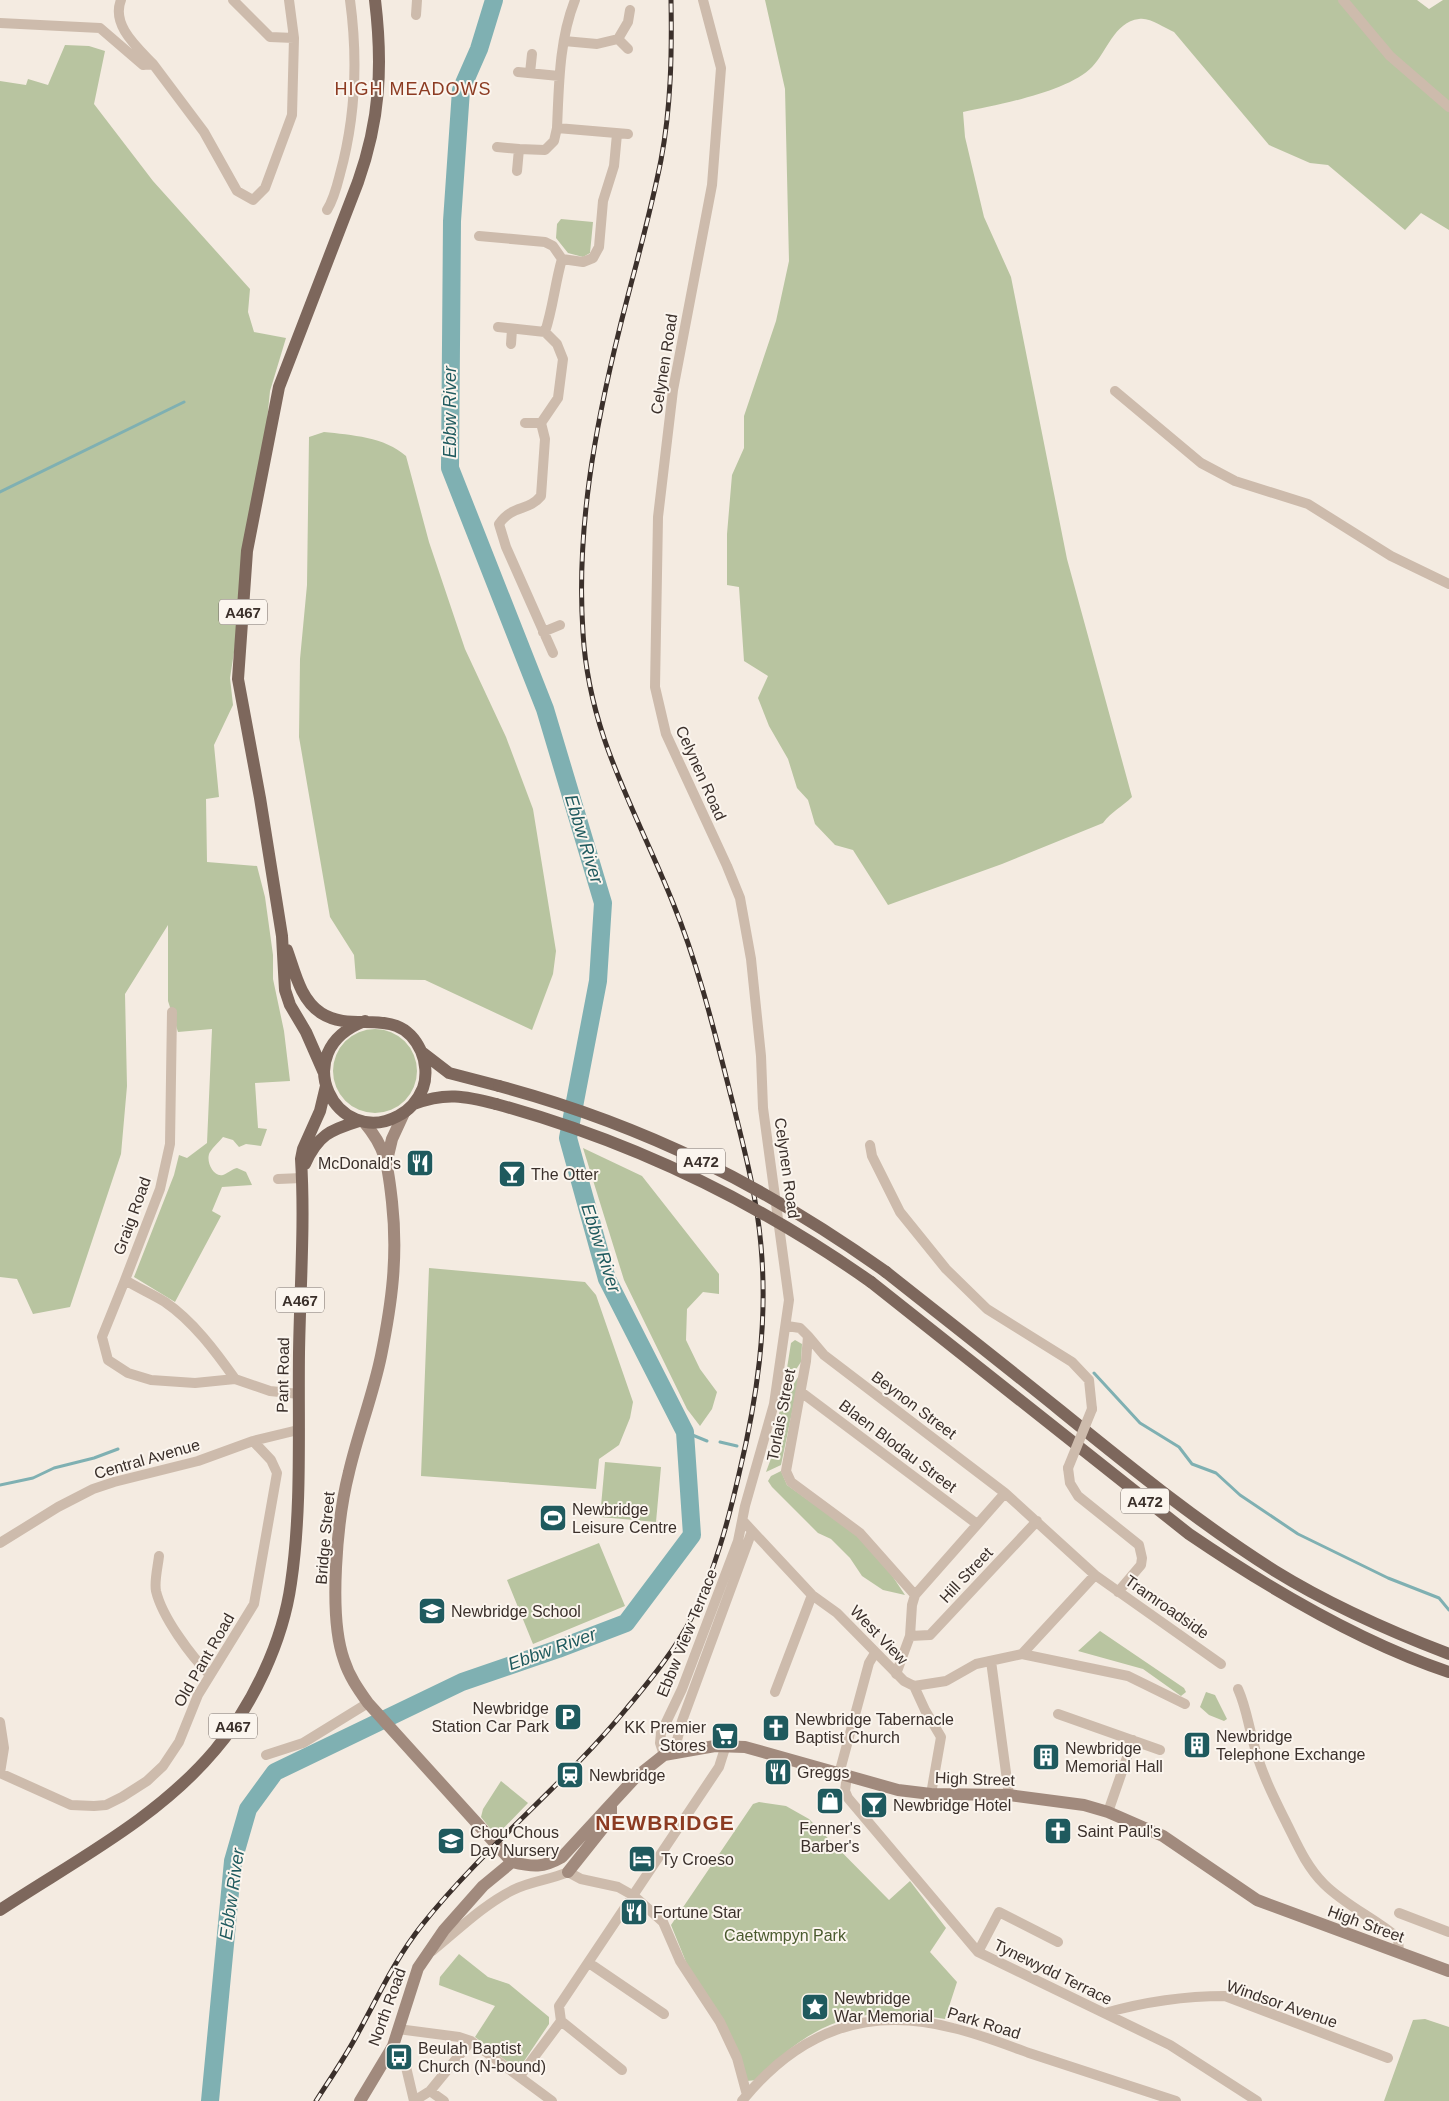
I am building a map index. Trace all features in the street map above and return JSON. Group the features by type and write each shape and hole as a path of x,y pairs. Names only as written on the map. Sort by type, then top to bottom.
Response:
{"main road":[{"name":"A467","path":"325,1080 310,1041 287,995 282,936 260,798 238,679 248,552 279,387 368,152 380,87 375,0"},
{"name":"A467","path":"282,936 302,990 315,1008 334,1019 366,1022"},
{"name":"A472","path":"325,1080 327,1055 337,1038 348,1028 366,1022 382,1021 398,1026 413,1038 423,1054 425,1065 424,1083 414,1104 404,1113 382,1122 362,1121"},
{"name":"A472","path":"423,1054 449,1073 499,1086 609,1121 656,1139 732,1175 828,1230 886,1272 1163,1493 1225,1538 1277,1572 1338,1606 1393,1632 1449,1654"},
{"path":"325,1080 338,1106 362,1121"},
{"name":"Pant Road","path":"298,1430 302,1154 317,1119 325,1080"},
{"name":"A472","path":"414,1104 444,1096 470,1098 496,1104 607,1139 687,1173 764,1212 820,1246 871,1282 1032,1408 1141,1498 1196,1539 1244,1571 1344,1626 1386,1648 1449,1672"},
{"name":"Pant Road","path":"302,1175 313,1147 325,1134 362,1121"},
{"name":"A467","path":"0,1910 121,1833 171,1796 214,1750 240,1717 259,1682 278,1636 291,1584 296,1521 298,1430"}],"street":[{"path":"120,0 117,10 126,34 153,64 204,132 237,191 253,200 265,188 292,115 294,38 289,0"},
{"path":"233,0 270,37 294,38"},
{"path":"327,210 332,202 345,155 355,98 354,26 350,0"},
{"path":"497,147 545,150 554,141 557,128 559,76 564,41 576,0"},
{"name":"Celynen Road","path":"703,0 721,68 712,185 673,390 658,517 656,687 666,734 728,866 740,898 750,959 760,1056 763,1108 788,1292 787,1326 774,1404 743,1521"},
{"path":"1343,0 1390,56 1449,107"},
{"path":"618,40 628,22 630,10"},
{"path":"0,23 100,28 143,64 153,64"},
{"path":"564,41 597,44 618,40"},
{"path":"618,40 628,49"},
{"path":"530,73 532,54"},
{"path":"518,72 559,76"},
{"path":"557,128 628,134"},
{"path":"479,236 545,242 553,246 562,258 583,262 593,258 598,247 603,202 614,166 617,134"},
{"path":"517,171 519,149"},
{"path":"545,332 552,310 556,279 562,258"},
{"path":"498,327 545,332 557,344 563,359 558,398 540,423"},
{"path":"511,344 512,329"},
{"path":"1115,391 1201,463 1216,472 1255,488 1308,504 1391,556 1449,584"},
{"path":"525,423 540,423"},
{"path":"540,423 545,439 541,496 536,502 506,514 499,524 506,547 553,653"},
{"path":"543,632 560,625"},
{"name":"Graig Road","path":"172,1012 170,1144 160,1188 124,1280 165,1303 178,1313 205,1340 235,1378"},
{"name":"Bridge Street","path":"387,1160 392,1139 404,1113"},
{"name":"Bridge Street","path":"362,1121 377,1138 387,1160 395,1232 395,1272 381,1357 345,1489 337,1559 336,1596 341,1651 352,1678 371,1707 512,1862"},
{"path":"870,1146 872,1156 900,1212 946,1269 987,1308 1072,1362 1089,1380 1092,1410 1068,1468 1070,1483 1078,1496 1139,1545 1142,1558 1141,1565 1118,1592"},
{"path":"278,1179 302,1175"},
{"path":"124,1280 102,1337 108,1360 128,1373 151,1380 195,1383 235,1378 270,1391 299,1394"},
{"path":"787,1326 800,1328 808,1336"},
{"name":"Torlais Street","path":"808,1336 801,1392 786,1471 791,1482 860,1533 915,1595"},
{"name":"Beynon Street","path":"808,1336 824,1355 1005,1493 1037,1520"},
{"name":"Blaen Blodau Street","path":"801,1392 977,1524"},
{"path":"253,1441 298,1430"},
{"name":"Central Avenue","path":"0,1543 58,1507 94,1489 114,1482 198,1461 253,1441"},
{"name":"Old Pant Road","path":"0,1773 71,1805 82,1807 106,1805 147,1781 163,1766 173,1752 188,1714 254,1604 277,1473 272,1460 253,1441"},
{"path":"896,1674 910,1636 912,1605 915,1595 1005,1493"},
{"name":"Tramroadside","path":"1037,1520 1096,1575 1220,1664"},
{"name":"Hill Street","path":"910,1636 930,1635 1037,1520"},
{"name":"West View","path":"743,1521 812,1595 837,1613 896,1674 914,1686 925,1710 941,1737 931,1794"},
{"name":"Ebbw View Terrace","path":"669,1754 660,1743 661,1733 682,1689 726,1576 743,1521"},
{"path":"512,1862 530,1866 548,1865 562,1857 635,1778 669,1754 752,1531"},
{"path":"159,1556 156,1590 167,1617 210,1676"},
{"path":"1022,1654 1096,1575"},
{"path":"775,1692 812,1595"},
{"path":"843,1775 869,1663 875,1654"},
{"path":"914,1686 946,1681 976,1664 1022,1654 1128,1676 1186,1704"},
{"path":"991,1661 1009,1795"},
{"path":"1238,1689 1247,1709 1253,1741 1273,1799 1302,1856 1323,1883 1348,1905 1387,1928 1398,1938 1399,1953"},
{"path":"266,1754 302,1743 371,1707"},
{"path":"1058,1714 1160,1750"},
{"path":"0,1722 4,1748 0,1773"},
{"path":"1108,1812 1134,1740"},
{"path":"622,2070 561,2021 559,2006 719,1768 726,1745"},
{"name":"High Street","path":"669,1754 726,1745 745,1747 898,1790 931,1794 1009,1795 1084,1805 1108,1812 1163,1836 1256,1900 1449,1971"},
{"name":"Tynewydd Terrace","path":"843,1775 848,1798 978,1952 1170,2045 1256,2101"},
{"path":"426,1956 490,1904 511,1891 522,1886 556,1878 568,1872 611,1818 611,1805"},
{"name":"North Road","path":"360,2101 393,2046 418,1968 444,1930 483,1886 512,1862"},
{"path":"568,1872 581,1879 618,1887 634,1896 663,1922 680,1961 720,2022 737,2058 745,2098"},
{"path":"978,1952 999,1912 1058,1942"},
{"path":"1400,1913 1449,1932"},
{"path":"589,1963 664,2014"},
{"name":"Windsor Avenue","path":"1105,2013 1134,2004 1200,1996 1225,1996 1388,2058"},
{"name":"Park Road","path":"745,2098 788,2056 837,2028 864,2022 911,2020 953,2028 1176,2101"},
{"path":"520,2076 561,2021"},
{"path":"398,2029 459,2037 471,2041 552,2101"},
{"path":"406,2067 414,2101 430,2091 471,2041"},
{"path":"430,2091 444,2101"}],"green space":[{"path":"765,0 1417,0 1429,9 1443,0 1449,0 1449,230 1421,213 1405,230 1328,165 1310,163 1269,145 1174,32 1148,20 1130,21 1123,26 1112,38 1092,67 1081,76 1066,84 1031,96 963,112 965,137 984,217 1011,277 1067,559 1132,797 1103,823 1002,864 888,905 853,850 835,845 815,824 808,800 797,788 788,759 769,726 758,698 768,676 744,661 739,587 727,585 727,534 732,475 744,448 744,416 776,321 789,261 785,89"},
{"path":"65,45 89,46 105,51 94,104 153,181 250,289 248,312 254,332 286,338 270,391 262,471 230,678 233,705 214,745 219,797 206,799 207,862 257,866 265,897 273,955 273,979 284,1031 290,1081 255,1083 258,1128 267,1129 261,1146 246,1144 239,1147 233,1140 223,1137 210,1152 209,1164 216,1174 223,1175 237,1168 246,1172 252,1185 222,1187 212,1211 221,1216 175,1302 134,1277 174,1175 179,1155 187,1158 207,1143 212,1029 178,1032 168,1001 168,925 125,994 127,1086 121,1154 70,1307 33,1314 17,1279 0,1277 0,81 26,85 28,79 48,85"},
{"path":"561,219 593,222 590,253 583,257 568,253 556,238 557,224"},
{"path":"324,432 378,441 398,450 406,456 429,542 465,649 506,737 533,809 556,951 553,974 532,1030 425,980 356,979 354,955 330,917 299,737 300,659 307,585 309,437"},
{"path":"375,1029 391,1032 405,1041 414,1055 417,1071 414,1087 405,1101 391,1110 375,1113 359,1110 345,1101 336,1087 333,1071 336,1055 345,1041 359,1032"},
{"path":"583,1148 642,1176 719,1274 719,1294 703,1292 687,1309 686,1340 700,1369 717,1392 712,1409 700,1426 687,1409 624,1280"},
{"path":"429,1268 585,1282 596,1295 633,1402 630,1418 619,1445 599,1459 596,1489 421,1476"},
{"path":"795,1340 802,1344 801,1362 784,1387 791,1343"},
{"path":"800,1374 781,1465 766,1472 773,1453 776,1453 781,1441 774,1439 781,1404"},
{"path":"605,1462 661,1467 656,1522 600,1517"},
{"path":"781,1471 787,1485 857,1535 891,1574 905,1595 883,1590 862,1576 850,1558 831,1539 818,1533 772,1487 768,1481 771,1476"},
{"path":"599,1543 625,1606 533,1644 507,1580"},
{"path":"1100,1631 1184,1688 1186,1692 1181,1696 1143,1669 1078,1651"},
{"path":"1206,1692 1215,1695 1227,1719 1224,1721 1209,1715 1200,1707"},
{"path":"501,1781 528,1803 496,1836 481,1817 483,1809"},
{"name":"Caetwmpyn Park","path":"759,1802 786,1806 809,1819 889,1900 910,1881 946,1928 930,1952 957,1982 945,2019 900,2014 879,2014 840,2021 803,2040 773,2063 757,2080 747,2081 686,1962 671,1925 753,1804"},
{"path":"459,1954 488,1977 509,1984 549,2017 549,2024 518,2070 475,2037 495,2006 439,1985 440,1977"},
{"path":"1425,2019 1449,2027 1449,2101 1384,2101 1413,2020"}],"waterway":[{"name":"Ebbw River","path":"210,2101 233,1861 248,1809 275,1772 462,1682 626,1623 692,1535 685,1432 607,1279 568,1138 598,981 603,903 545,709 450,468 452,221 461,90 479,49 494,0"},
{"path":"0,492 184,402"},
{"path":"1094,1373 1140,1423 1179,1447 1192,1464 1216,1473 1240,1495 1298,1534 1388,1578 1439,1598 1449,1610"},
{"path":"685,1432 707,1441"},
{"path":"720,1442 737,1446"},
{"path":"0,1485 33,1478 54,1468 94,1458 118,1449"}],"railway":[{"path":"316,2101 348,2050 395,1964 422,1925 471,1869 603,1736 654,1675 679,1640 701,1598 720,1546 735,1492 756,1389 762,1333 763,1275 761,1246 750,1173 713,1026 691,952 673,903 616,772 604,739 594,706 587,670 583,633 582,556 595,441 611,365 661,160 670,80 671,0"}],"place":[{"name":"McDonald's","path":"420,1163"},
{"name":"The Otter","path":"512,1174"},
{"name":"Newbridge Leisure Centre","path":"553,1518"},
{"name":"Newbridge School","path":"432,1611"},
{"name":"Newbridge Station Car Park","path":"568,1717"},
{"name":"Newbridge Tabernacle Baptist Church","path":"776,1728"},
{"name":"KK Premier Stores","path":"725,1736"},
{"name":"Newbridge Telephone Exchange","path":"1197,1745"},
{"name":"Newbridge Memorial Hall","path":"1046,1757"},
{"name":"Greggs","path":"778,1772"},
{"name":"Newbridge","path":"570,1775"},
{"name":"Fenner's Barber's","path":"830,1801"},
{"name":"Newbridge Hotel","path":"874,1805"},
{"name":"Saint Paul's","path":"1058,1831"},
{"name":"Chou Chous Day Nursery","path":"451,1841"},
{"name":"Ty Croeso","path":"642,1859"},
{"name":"Fortune Star","path":"634,1912"},
{"name":"Newbridge War Memorial","path":"815,2007"},
{"name":"Beulah Baptist Church (N-bound)","path":"399,2057"}],"district":[{"name":"HIGH MEADOWS","path":"413,89"},
{"name":"NEWBRIDGE","path":"665,1822"}]}
